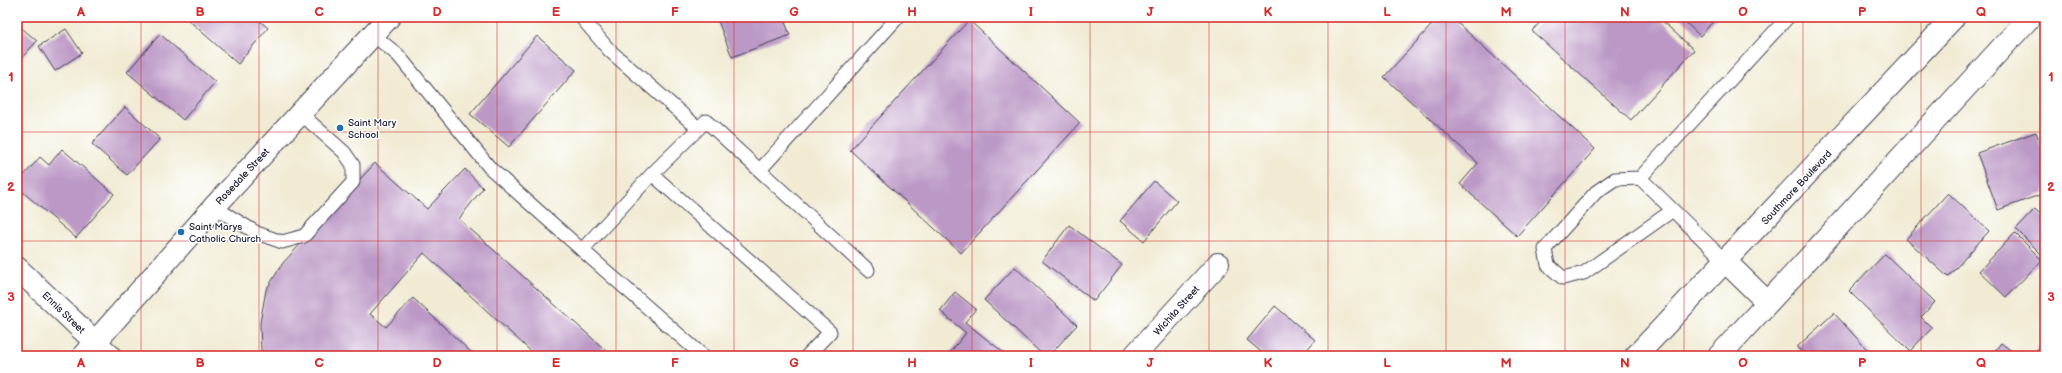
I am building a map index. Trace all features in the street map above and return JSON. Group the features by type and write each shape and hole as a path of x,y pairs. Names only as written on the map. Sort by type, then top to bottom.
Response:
{"street":[{"name":"Rosedale Street","path":"97,352 214,207 389,17"},
{"name":"Southmore Boulevard","path":"1636,356 1726,262 1954,17"},
{"path":"1719,356 2030,17"},
{"path":"1726,262 1767,302"},
{"name":"Wichita Street","path":"1134,356 1218,264"},
{"name":"Ennis Street","path":"17,268 97,352"}],"lane":[{"path":"581,17 609,50 698,128"},
{"path":"760,170 898,17"},
{"path":"1673,210 1584,272 1563,278 1548,265 1545,249 1596,192 1615,179 1640,178 1788,17"},
{"path":"372,34 398,55 490,168 703,356"},
{"path":"214,207 257,233 282,242 304,236 353,182 353,165 344,152 300,113"},
{"path":"582,250 652,174 706,121 868,270"},
{"path":"652,174 830,332 808,356"},
{"path":"1640,178 1726,262"}],"building":[{"path":"185,17 255,17 268,28 238,64"},
{"path":"729,17 783,17 790,35 732,57 718,21"},
{"path":"1439,17 1451,17 1595,149 1517,236 1460,184 1478,163 1384,77"},
{"path":"1545,17 1658,17 1694,50 1631,120 1532,31"},
{"path":"1680,17 1717,17 1700,36"},
{"path":"969,20 1080,123 961,253 850,150"},
{"path":"17,24 37,41 17,63"},
{"path":"66,29 82,53 55,71 39,46"},
{"path":"160,34 215,82 183,120 127,72"},
{"path":"537,36 576,70 509,147 470,114"},
{"path":"125,107 160,139 127,175 92,144"},
{"path":"2036,132 2045,156 2045,193 1998,210 1977,153"},
{"path":"62,149 114,194 76,238 17,187 17,183 40,157 49,165"},
{"path":"375,163 427,209 465,169 483,188 459,219 612,356 536,356 424,253 370,314 386,327 413,298 475,356 264,356 261,350 260,323 266,290 283,263"},
{"path":"1154,181 1177,201 1144,241 1120,221"},
{"path":"1948,193 1989,231 1948,277 1906,239"},
{"path":"2035,209 2045,219 2045,252 2042,255 2016,229"},
{"path":"1069,225 1122,265 1094,301 1042,261"},
{"path":"2015,233 2042,260 2006,297 1979,271"},
{"path":"1885,254 1935,302 1921,317 1932,328 1910,351 1849,291"},
{"path":"1015,267 1077,325 1049,356 1044,356 984,300"},
{"path":"955,292 976,309 965,322 1008,356 947,356 966,333 940,311"},
{"path":"1275,306 1315,340 1302,356 1266,356 1247,340"},
{"path":"1834,313 1873,356 1805,356 1797,347"},
{"path":"2045,340 2045,356 2036,356 2033,354"},
{"path":"2001,343 2018,356 1991,356"}],"place":[{"name":"Saint Mary School","path":"340,128"},
{"name":"Saint Marys Catholic Church","path":"181,232"}]}
